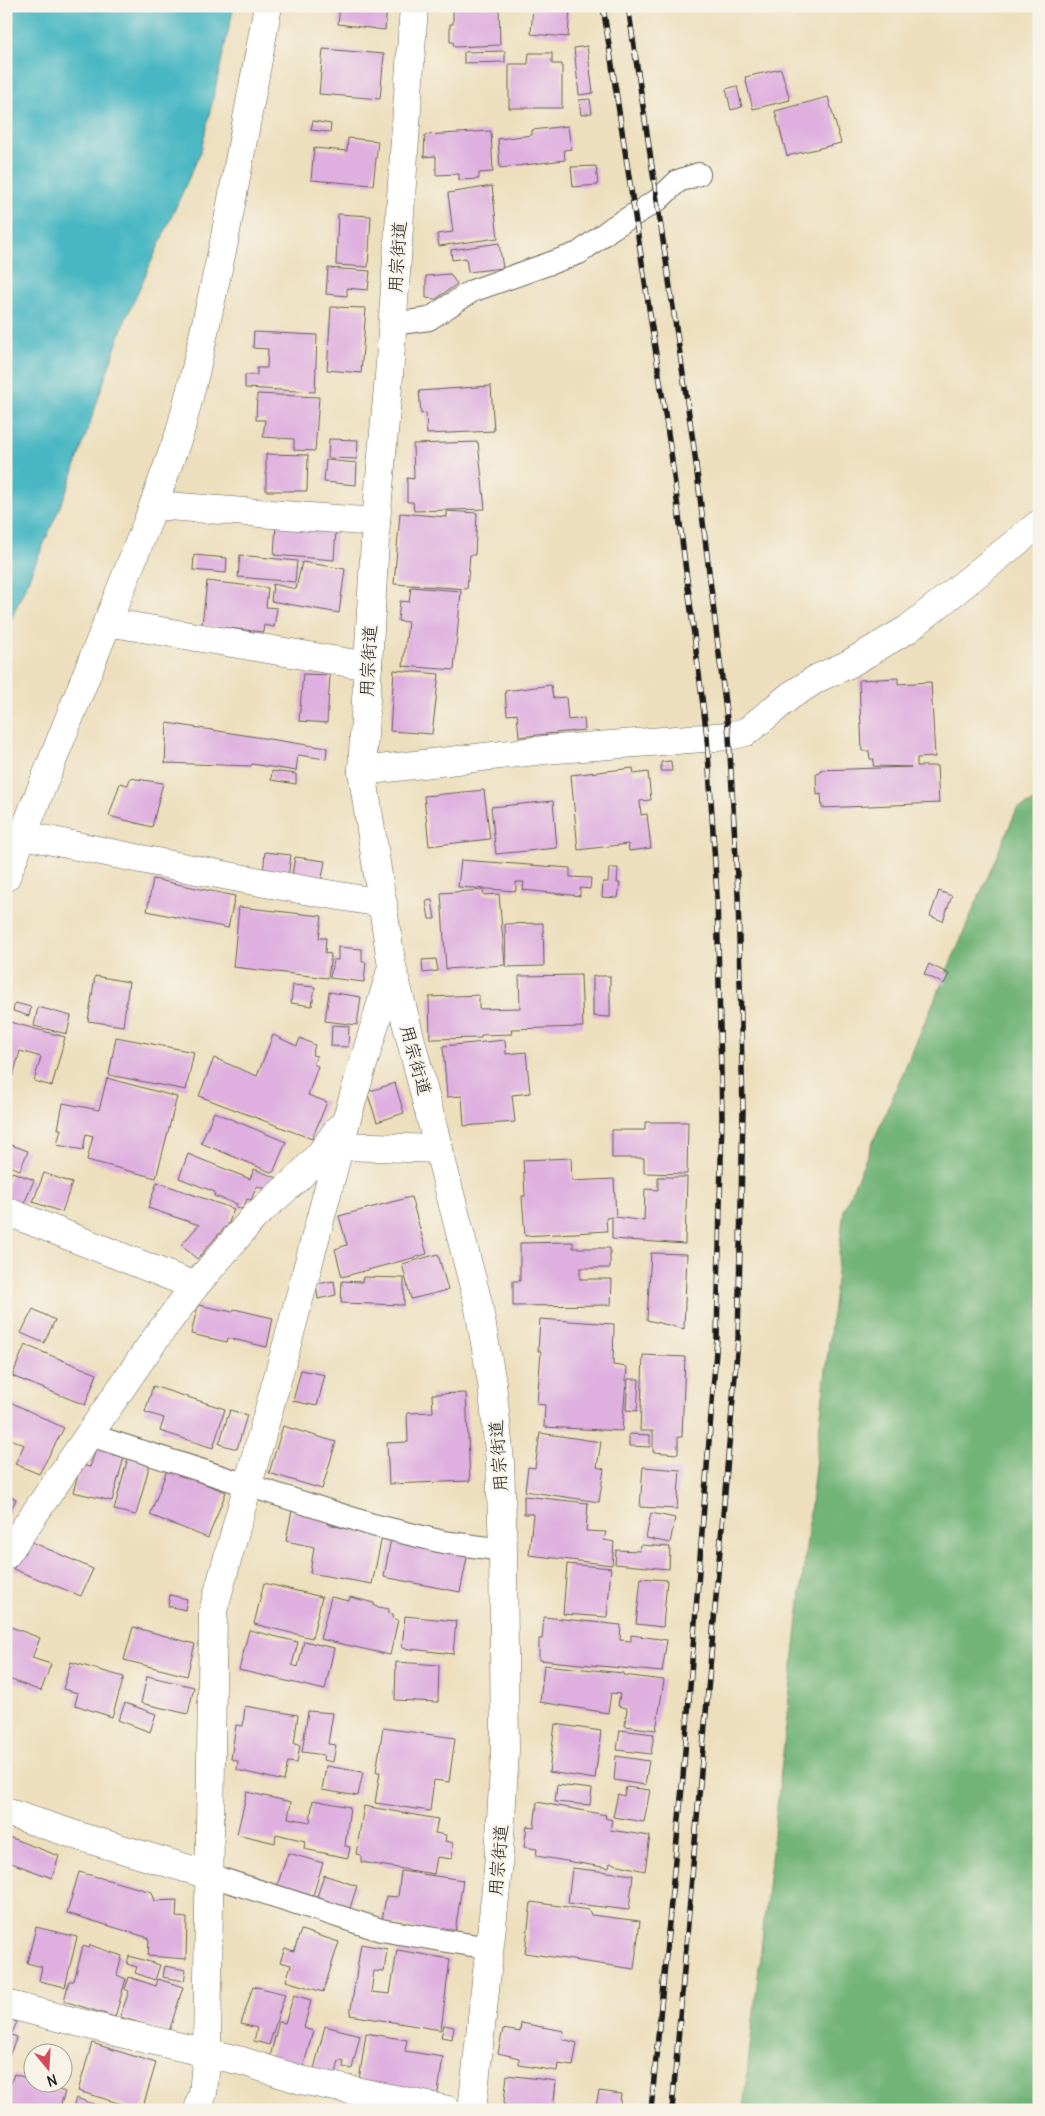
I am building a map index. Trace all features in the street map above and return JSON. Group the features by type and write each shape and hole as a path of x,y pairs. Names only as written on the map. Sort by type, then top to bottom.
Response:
{"street":[{"path":"6,877 154,504 180,432 196,373 224,242 268,6"},
{"name":"用宗街道","path":"414,6 393,324 376,522 362,771 370,834 383,902 392,967 478,1303 492,1383 500,1462 505,1750 498,1870 472,2110"},
{"path":"154,504 376,522"},
{"path":"362,771 544,750 729,736 746,732 790,696 818,678 847,665 908,629 1039,524"},
{"path":"107,622 368,666"},
{"path":"24,835 175,867 283,887 383,902"},
{"path":"198,2110 203,2093 208,2052 213,1611 292,1326 346,1118 392,967"},
{"path":"6,1555 155,1339 195,1286 254,1217 299,1177 321,1153 346,1118"},
{"path":"340,1146 439,1149"},
{"path":"6,1211 195,1286"},
{"path":"6,1812 88,1840 209,1875"},
{"path":"6,2004 116,2032 208,2052 301,2080 448,2110"}],"lane":[{"path":"393,324 429,319 472,291 579,253 612,228 658,200 678,181 699,174"},
{"path":"90,1435 247,1483 373,1525 443,1542 503,1550"},
{"path":"209,1875 381,1930 489,1948"}],"green space":[{"path":"1039,800 1039,2110 743,2110 844,1209 1017,809"}],"water":[{"path":"6,6 234,6 201,151 123,325 68,488 6,631"}],"building":[{"path":"340,6 387,6 385,30 338,24"},
{"path":"453,6 499,6 500,45 454,47 453,42 450,42"},
{"path":"533,6 570,6 568,37 531,34"},
{"path":"587,46 593,93 579,95 574,48"},
{"path":"323,49 384,54 380,99 319,94"},
{"path":"505,51 505,62 464,63 464,52"},
{"path":"529,53 552,53 552,64 562,64 562,108 509,108 509,64 528,64"},
{"path":"781,69 790,100 753,109 745,77"},
{"path":"737,86 742,107 731,110 726,89"},
{"path":"828,97 841,143 787,156 775,111"},
{"path":"590,99 592,113 581,115 579,100"},
{"path":"313,121 331,124 330,132 311,130"},
{"path":"568,126 571,149 564,150 565,160 500,168 498,139 532,135 532,130"},
{"path":"491,131 493,172 479,173 479,179 459,180 459,174 436,175 436,156 424,157 425,135"},
{"path":"348,138 378,141 373,185 311,180 314,148 347,151"},
{"path":"596,166 598,185 573,187 571,167"},
{"path":"492,186 498,238 439,246 437,234 453,232 448,193"},
{"path":"338,214 371,216 368,267 336,265"},
{"path":"499,243 503,268 468,272 466,258 452,260 451,250"},
{"path":"328,268 370,271 368,290 347,288 347,296 326,294"},
{"path":"450,274 457,284 436,299 426,298 426,276"},
{"path":"331,307 366,308 361,373 327,370"},
{"path":"254,332 317,335 315,392 245,388 245,375 257,375 257,368 267,368 268,349 253,348"},
{"path":"491,386 494,431 427,434 426,413 421,414 419,391"},
{"path":"257,394 319,397 315,451 294,450 294,439 263,437 265,420 256,420"},
{"path":"329,439 358,440 357,459 328,458"},
{"path":"478,442 485,509 414,511 413,502 407,502 407,478 414,479 413,444"},
{"path":"266,454 308,455 307,491 266,491"},
{"path":"326,460 357,463 356,485 324,482"},
{"path":"447,511 477,513 475,555 470,555 467,589 394,584 400,513 447,517"},
{"path":"276,525 336,529 334,560 274,555"},
{"path":"194,555 227,558 226,573 193,570"},
{"path":"240,555 297,561 295,582 238,577"},
{"path":"302,562 345,569 339,613 271,601 273,584 296,589"},
{"path":"207,581 268,588 266,607 277,608 274,627 264,625 263,632 202,625"},
{"path":"411,587 461,591 454,670 403,666 408,622 398,621 400,601 409,602"},
{"path":"394,670 439,674 432,734 390,731"},
{"path":"303,674 330,675 327,723 299,721"},
{"path":"898,678 898,684 931,682 935,757 917,758 917,766 937,766 939,803 822,808 821,794 817,795 816,774 820,773 820,770 911,767 873,766 874,759 870,759 869,751 862,751 859,680"},
{"path":"551,685 553,698 566,697 568,720 584,718 585,730 519,737 517,714 507,715 505,691"},
{"path":"167,723 327,748 326,759 298,755 296,771 252,764 251,766 165,763"},
{"path":"671,761 672,771 661,771 661,762"},
{"path":"633,768 634,774 648,772 651,800 640,801 641,815 647,814 651,848 629,851 628,844 578,850 571,775"},
{"path":"272,771 296,774 296,784 271,780"},
{"path":"130,778 163,783 152,827 109,816 120,783 128,785"},
{"path":"484,790 490,839 429,846 424,796"},
{"path":"553,801 557,848 496,854 491,807"},
{"path":"265,852 291,855 288,878 263,875"},
{"path":"295,857 325,861 321,884 291,880"},
{"path":"461,860 570,868 570,877 591,878 590,889 580,888 580,896 523,890 524,882 516,882 516,891 458,887"},
{"path":"609,868 618,868 617,883 620,883 618,898 602,897 603,882 608,882"},
{"path":"153,879 235,896 228,928 147,911"},
{"path":"483,890 484,895 499,894 505,965 446,969 441,893"},
{"path":"939,891 952,896 943,921 930,916"},
{"path":"432,900 435,919 429,919 426,901"},
{"path":"239,907 322,916 319,938 326,938 325,953 331,954 328,978 233,967"},
{"path":"543,923 544,966 506,967 505,924"},
{"path":"338,947 362,949 362,962 366,962 364,982 330,978 333,960 338,960"},
{"path":"436,959 438,971 423,973 422,960"},
{"path":"929,964 949,974 944,984 924,974"},
{"path":"581,975 583,1027 511,1029 512,1034 481,1035 481,1038 430,1039 429,997 479,995 479,1009 520,1008 519,976"},
{"path":"95,976 129,982 123,1026 88,1021"},
{"path":"593,976 610,976 610,1017 593,1016"},
{"path":"293,985 315,987 312,1006 291,1003"},
{"path":"329,992 361,997 357,1025 325,1021"},
{"path":"15,1003 31,1007 29,1016 13,1011"},
{"path":"38,1007 71,1016 67,1034 34,1026"},
{"path":"6,1021 65,1037 52,1086 34,1081 41,1057 20,1051 13,1076 6,1074"},
{"path":"332,1025 349,1026 348,1047 331,1046"},
{"path":"273,1035 297,1046 300,1038 315,1045 312,1055 317,1056 313,1064 318,1066 308,1095 327,1102 312,1139 199,1096 214,1058 257,1076"},
{"path":"116,1037 194,1052 186,1090 109,1075"},
{"path":"505,1040 506,1054 526,1052 530,1093 512,1095 515,1122 464,1126 462,1096 447,1097 443,1046"},
{"path":"107,1078 177,1097 156,1178 87,1160 93,1136 86,1134 83,1150 57,1145 61,1129 58,1129 63,1103 99,1110"},
{"path":"395,1083 404,1113 377,1122 367,1092"},
{"path":"214,1112 286,1142 273,1173 201,1143"},
{"path":"645,1122 688,1122 687,1174 644,1173 644,1158 612,1158 612,1130 645,1130"},
{"path":"6,1143 28,1151 20,1170 6,1165"},
{"path":"188,1154 250,1179 254,1169 277,1178 271,1191 257,1186 251,1200 247,1199 243,1209 236,1207 237,1204 214,1196 215,1192 179,1178"},
{"path":"571,1158 572,1181 614,1179 616,1217 644,1221 645,1189 658,1190 658,1177 687,1177 685,1244 612,1239 612,1217 606,1218 607,1231 525,1236 522,1196 525,1196 523,1160"},
{"path":"12,1172 34,1180 24,1204 6,1197 6,1186"},
{"path":"44,1173 72,1183 62,1212 33,1202"},
{"path":"157,1182 234,1209 227,1228 225,1227 197,1259 181,1245 199,1225 148,1208"},
{"path":"411,1197 427,1254 342,1277 335,1249 347,1245 339,1216"},
{"path":"573,1242 573,1248 610,1248 610,1268 580,1268 580,1279 612,1279 611,1305 513,1306 513,1281 520,1281 520,1243"},
{"path":"651,1253 687,1254 684,1329 647,1320"},
{"path":"438,1254 448,1290 411,1299 402,1264"},
{"path":"363,1277 404,1278 404,1305 341,1303 342,1281 362,1282"},
{"path":"334,1281 336,1295 318,1299 316,1284"},
{"path":"198,1305 233,1312 234,1309 273,1318 267,1347 228,1338 227,1342 191,1334"},
{"path":"33,1309 55,1320 44,1343 21,1333"},
{"path":"540,1319 614,1324 613,1365 627,1367 622,1431 544,1427 545,1405 537,1404 541,1351 538,1351"},
{"path":"25,1345 97,1374 85,1405 12,1376"},
{"path":"643,1355 685,1357 682,1437 678,1437 678,1454 653,1452 653,1431 640,1431"},
{"path":"301,1370 325,1375 317,1406 293,1401"},
{"path":"628,1379 639,1379 637,1411 626,1410"},
{"path":"153,1386 225,1409 213,1448 160,1431 164,1418 145,1412"},
{"path":"466,1393 470,1481 389,1484 387,1443 408,1442 407,1413 433,1412 432,1394"},
{"path":"6,1400 64,1428 39,1474 15,1464 24,1445 6,1437"},
{"path":"230,1410 247,1415 237,1449 219,1444"},
{"path":"283,1426 336,1442 322,1489 269,1473"},
{"path":"540,1433 601,1442 597,1467 604,1469 599,1502 525,1491 528,1467 535,1468"},
{"path":"629,1434 650,1435 650,1447 629,1446"},
{"path":"98,1442 126,1450 112,1501 73,1492 81,1465 90,1467"},
{"path":"130,1450 152,1456 136,1515 114,1510"},
{"path":"643,1467 680,1470 677,1509 640,1507"},
{"path":"167,1470 226,1492 208,1538 150,1515"},
{"path":"6,1495 16,1499 6,1519"},
{"path":"524,1496 588,1503 586,1531 606,1532 604,1540 614,1542 612,1565 529,1555 533,1514 524,1514"},
{"path":"292,1510 328,1518 327,1524 382,1537 372,1584 310,1573 314,1547 286,1541"},
{"path":"651,1513 675,1518 670,1543 646,1538"},
{"path":"391,1538 468,1553 460,1592 384,1577"},
{"path":"32,1542 93,1569 81,1596 13,1569"},
{"path":"641,1545 670,1547 669,1569 615,1564 616,1550 640,1551"},
{"path":"567,1564 611,1568 607,1617 563,1614"},
{"path":"641,1578 667,1580 663,1627 636,1624"},
{"path":"264,1583 322,1597 312,1638 254,1624"},
{"path":"170,1595 187,1599 185,1610 168,1606"},
{"path":"331,1597 349,1601 350,1597 374,1603 374,1606 389,1609 389,1613 393,1614 393,1618 398,1620 390,1655 320,1639"},
{"path":"405,1616 456,1621 453,1654 402,1648"},
{"path":"544,1617 621,1625 620,1640 631,1641 631,1635 667,1640 662,1672 539,1660 539,1639 542,1639"},
{"path":"6,1625 40,1638 32,1658 51,1664 41,1691 6,1678"},
{"path":"133,1627 195,1644 187,1676 124,1660"},
{"path":"249,1630 298,1642 292,1665 298,1667 304,1641 334,1648 325,1690 239,1670"},
{"path":"71,1662 124,1677 112,1717 75,1705 78,1693 63,1689"},
{"path":"396,1662 439,1665 438,1702 395,1700"},
{"path":"544,1665 623,1673 623,1675 664,1680 656,1730 625,1726 627,1708 618,1706 620,1694 611,1693 608,1713 540,1702"},
{"path":"147,1676 194,1687 188,1714 141,1703"},
{"path":"125,1703 156,1714 150,1732 118,1720"},
{"path":"245,1706 298,1715 294,1744 300,1745 297,1763 288,1762 284,1781 237,1770 238,1761 231,1759 236,1725 243,1726"},
{"path":"308,1711 333,1713 328,1744 336,1745 333,1762 323,1760 324,1755 302,1752"},
{"path":"555,1724 601,1731 595,1779 549,1772"},
{"path":"383,1728 455,1738 449,1782 434,1780 430,1811 375,1803 380,1772 376,1772"},
{"path":"620,1730 654,1734 651,1754 617,1750"},
{"path":"616,1756 649,1761 645,1785 614,1780"},
{"path":"326,1766 363,1772 358,1796 322,1790"},
{"path":"557,1785 592,1789 590,1805 555,1802"},
{"path":"626,1787 650,1790 644,1822 613,1817 618,1794 624,1796"},
{"path":"247,1792 291,1802 288,1818 310,1822 313,1800 350,1807 345,1846 350,1847 348,1858 304,1849 305,1841 276,1834 275,1843 237,1834"},
{"path":"537,1802 606,1815 605,1818 612,1820 610,1830 650,1836 645,1871 610,1863 609,1868 536,1856 537,1849 524,1847 527,1826 534,1827"},
{"path":"364,1806 438,1819 435,1833 446,1835 445,1841 453,1843 452,1859 437,1857 434,1874 361,1862 361,1855 356,1854"},
{"path":"6,1836 59,1856 52,1878 6,1861"},
{"path":"288,1853 323,1863 311,1901 276,1889"},
{"path":"572,1868 633,1875 629,1910 568,1903"},
{"path":"401,1871 463,1880 454,1938 382,1921 386,1896 398,1897"},
{"path":"79,1872 152,1892 155,1901 177,1900 176,1917 187,1918 186,1959 148,1956 149,1938 67,1913"},
{"path":"324,1875 357,1886 349,1911 316,1900"},
{"path":"531,1902 589,1910 591,1915 640,1921 634,1969 525,1953"},
{"path":"36,1927 77,1937 65,1987 39,1981 42,1967 27,1963"},
{"path":"301,1930 339,1942 323,1992 286,1981 291,1965 280,1962 285,1948 294,1951"},
{"path":"361,1944 387,1949 384,1972 374,1971 371,1992 390,1994 397,1950 450,1959 441,2030 350,2015"},
{"path":"90,1945 122,1956 117,1975 126,1979 115,2017 64,2001 69,1981 74,1981 83,1946 89,1948"},
{"path":"129,1956 160,1965 155,1980 135,1973 137,1967 127,1964"},
{"path":"165,1966 186,1970 184,1981 163,1977"},
{"path":"129,1977 156,1986 158,1979 183,1987 169,2032 120,2017 129,1991 125,1989"},
{"path":"253,1986 285,1994 269,2045 254,2041 257,2028 241,2024"},
{"path":"294,1995 311,2000 304,2028 313,2031 302,2072 269,2061 279,2021 285,2023"},
{"path":"6,2018 17,2022 11,2035 17,2037 6,2063"},
{"path":"521,2023 564,2031 563,2039 577,2043 573,2066 558,2064 557,2071 519,2065 519,2058 498,2053 503,2029 520,2032"},
{"path":"444,2025 454,2027 452,2039 441,2037"},
{"path":"325,2026 360,2035 352,2069 343,2068 344,2062 339,2061 333,2086 311,2081"},
{"path":"366,2033 407,2040 405,2051 443,2057 437,2099 358,2087"},
{"path":"92,2043 156,2063 142,2110 78,2091"},
{"path":"14,2074 22,2077 22,2094 64,2094 59,2110 6,2110 6,2097"},
{"path":"507,2075 556,2081 553,2110 503,2110"},
{"path":"599,2091 621,2094 619,2110 595,2110"},
{"path":"76,2098 102,2107 101,2110 72,2110"}],"railway":[{"path":"603,6 671,453 707,737 717,895 722,1116 717,1338 683,1777 651,2110"},
{"path":"628,6 694,448 729,736 738,894 743,1111 738,1340 672,2110"}]}
